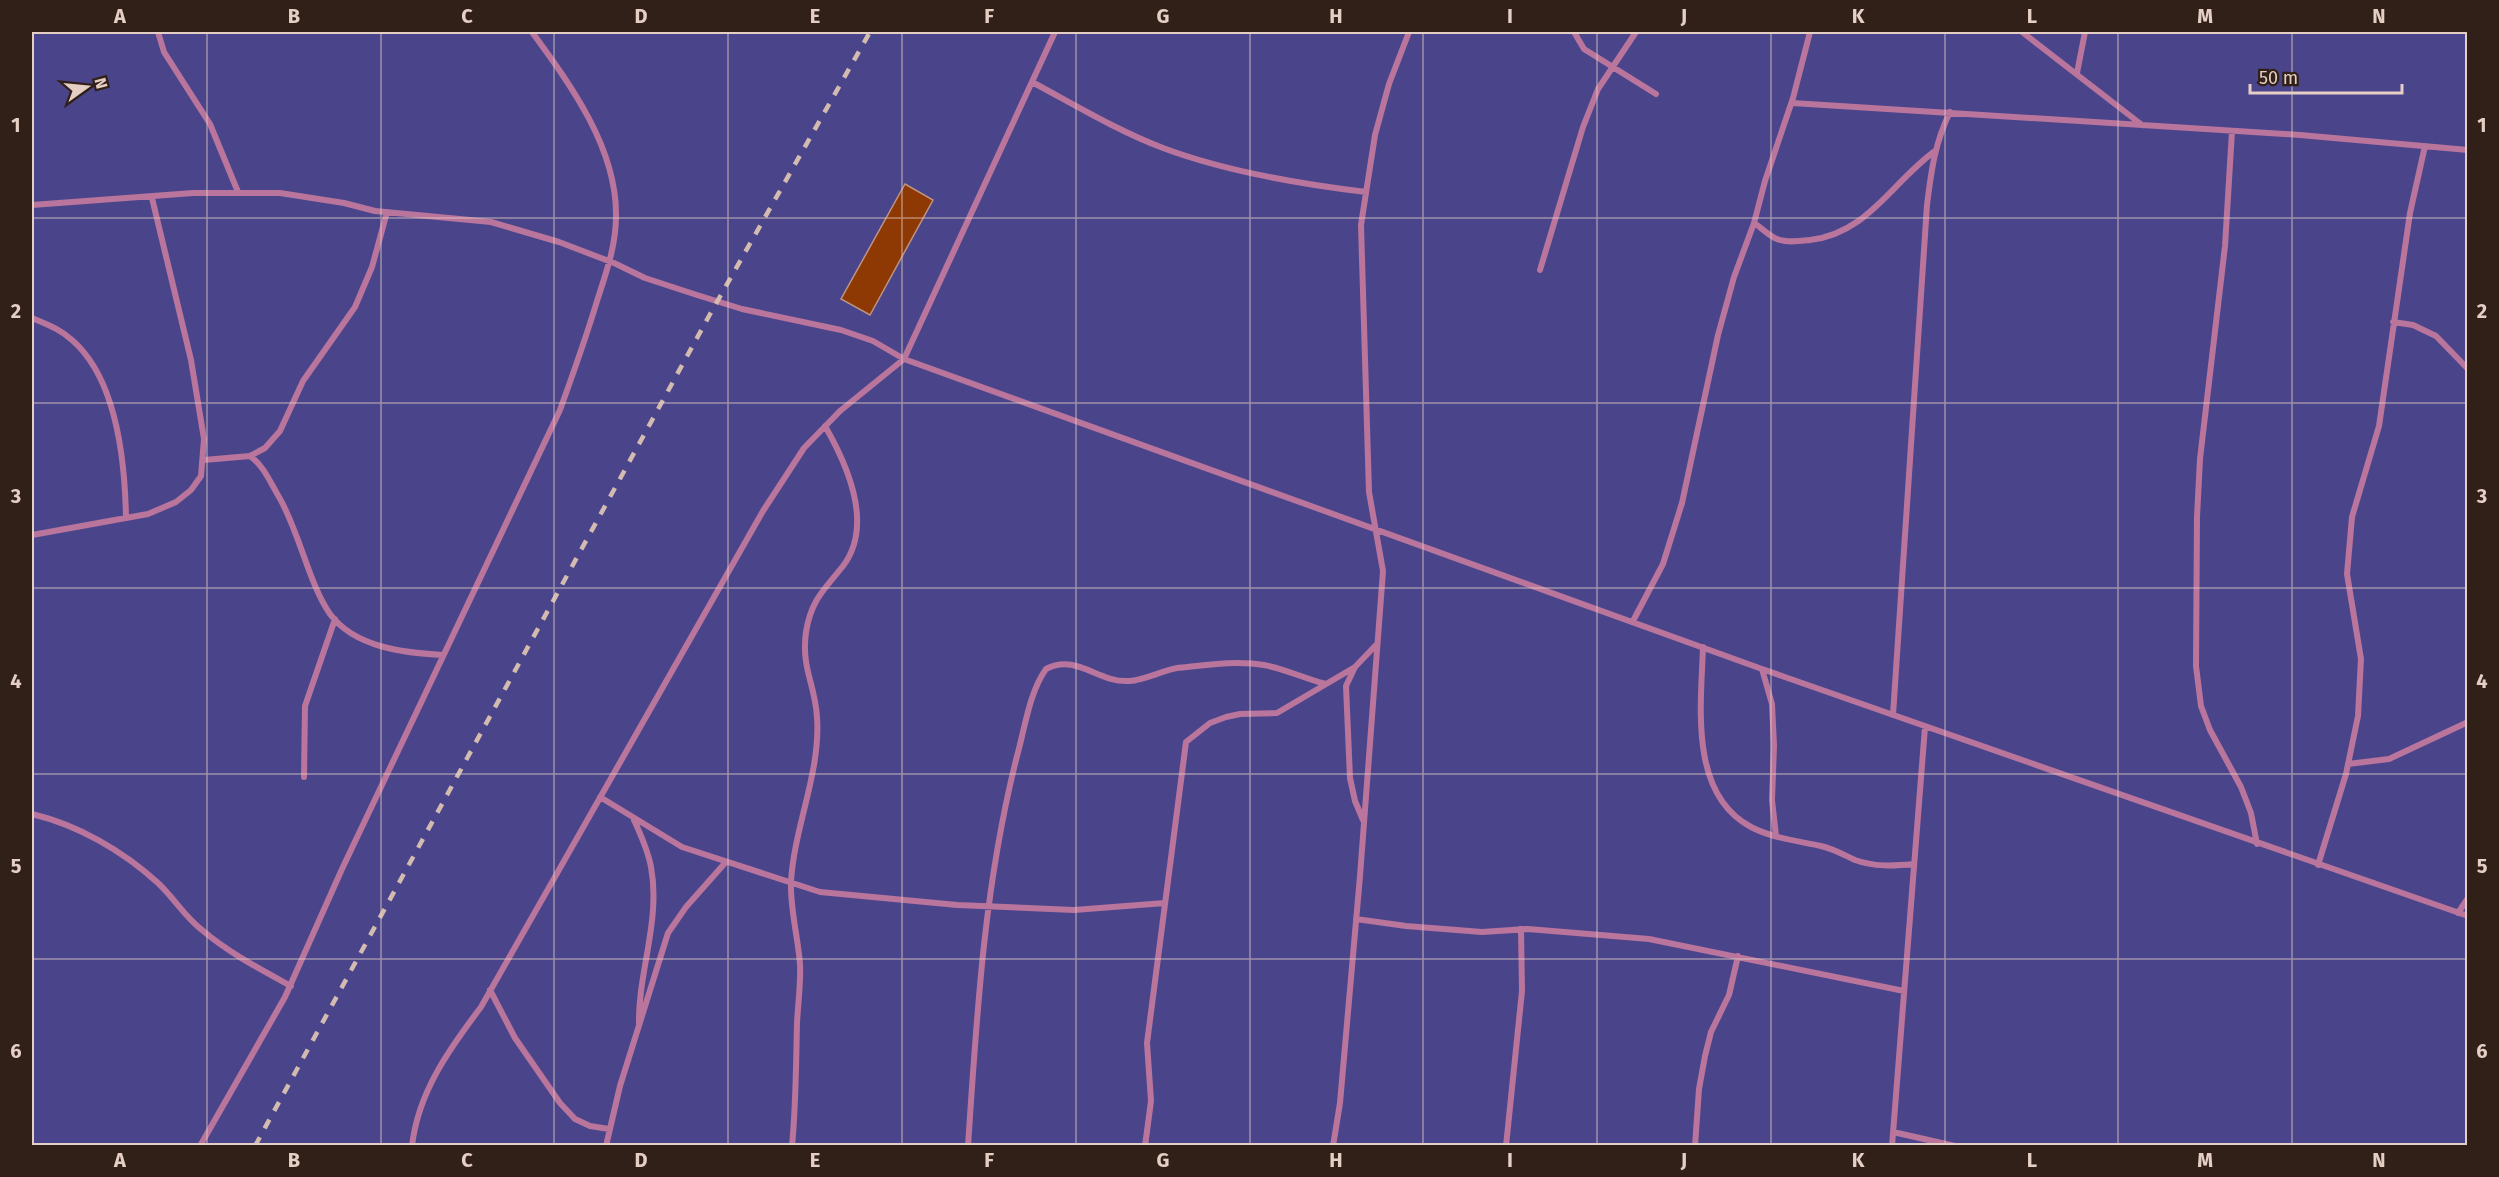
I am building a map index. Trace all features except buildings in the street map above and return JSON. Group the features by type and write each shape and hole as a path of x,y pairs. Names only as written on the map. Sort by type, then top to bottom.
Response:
{"street":[{"path":"158,32 164,52 210,124 238,192"},
{"path":"200,1146 291,986 443,655 560,410 581,354 610,261 616,215 614,187 607,164 585,112 532,32"},
{"path":"412,1146 422,1103 438,1070 490,990 763,511 804,448 825,426 904,360 1055,32"},
{"path":"1333,1146 1340,1103 1356,919 1383,571 1369,492 1361,225 1375,135 1389,84 1409,32"},
{"path":"1574,32 1584,49 1656,93"},
{"path":"1540,270 1583,127 1598,89 1636,32"},
{"path":"1633,621 1662,564 1682,503 1734,277 1754,223 1765,181 1792,103 1810,32"},
{"path":"2022,32 2143,125"},
{"path":"2077,73 2085,32"},
{"path":"1032,82 1099,118 1164,148 1261,174 1366,192"},
{"path":"1792,103 2232,131 2468,150"},
{"path":"1893,715 1927,205 1935,151 1950,112"},
{"path":"2232,131 2225,246 2200,459 2197,517 2196,666 2201,706 2215,740 2241,787 2251,813 2257,844"},
{"path":"2318,865 2349,764 2361,681 2361,659 2347,574 2347,549 2358,490 2379,426 2410,213 2425,146"},
{"path":"1754,223 1778,240 1797,242 1836,235 1852,228 1865,217 1935,151"},
{"path":"32,205 238,192 290,195 387,212 491,222 610,261 645,278 708,299 841,330 873,340 904,360 1925,727 2468,916"},
{"path":"32,536 148,514 176,502 191,490 201,476 204,439 191,360 152,198"},
{"path":"204,460 250,456 265,448 280,431 303,381 356,307 372,267 387,212"},
{"path":"32,318 54,326 74,341 100,382 122,447 126,518"},
{"path":"2393,322 2413,325 2436,336 2468,369"},
{"path":"792,1146 800,966 791,884 795,848 816,743 817,716 803,656 809,615 816,597 852,552 858,534 858,513 851,489 835,443 825,426"},
{"path":"250,456 260,464 289,514 317,587 335,619 357,636 397,650 443,655"},
{"path":"304,777 302,739 305,706 335,619"},
{"path":"1145,1146 1151,1101 1147,1043 1186,742 1210,723 1240,714 1271,714 1355,666 1376,644"},
{"path":"1702,647 1702,729 1711,786 1733,816 1752,828 1776,836 1835,849 1856,860 1874,865 1914,864"},
{"path":"968,1146 987,906 1012,776 1032,702 1046,669 1066,663 1081,666 1110,679 1129,681 1163,670 1209,664 1263,665 1326,684"},
{"path":"1355,666 1346,686 1348,755 1355,801 1364,821"},
{"path":"1762,669 1772,704 1774,746 1772,800 1776,836"},
{"path":"2349,764 2389,759 2468,722"},
{"path":"1892,1146 1925,727"},
{"path":"600,797 682,848 820,892 987,906 1074,910 1165,903"},
{"path":"32,814 78,829 124,856 159,884 200,929 229,951 291,986"},
{"path":"633,819 651,867 654,897 639,1005 639,1028"},
{"path":"606,1146 609,1129 669,933 686,907 725,863"},
{"path":"2458,913 2468,898"},
{"path":"1356,919 1406,926 1482,932 1521,929 1649,939 1904,991"},
{"path":"1506,1146 1522,991 1521,929"},
{"path":"1695,1146 1699,1089 1705,1056 1711,1032 1729,995 1738,956"},
{"path":"490,990 515,1038 560,1103 575,1119 590,1126 609,1129"},
{"path":"1893,1132 1955,1146"}],"shaded area":[{"path":"32,32 2467,32 2467,1145 32,1145"}],"railway":[{"path":"255,1146 709,316 870,32"}]}
